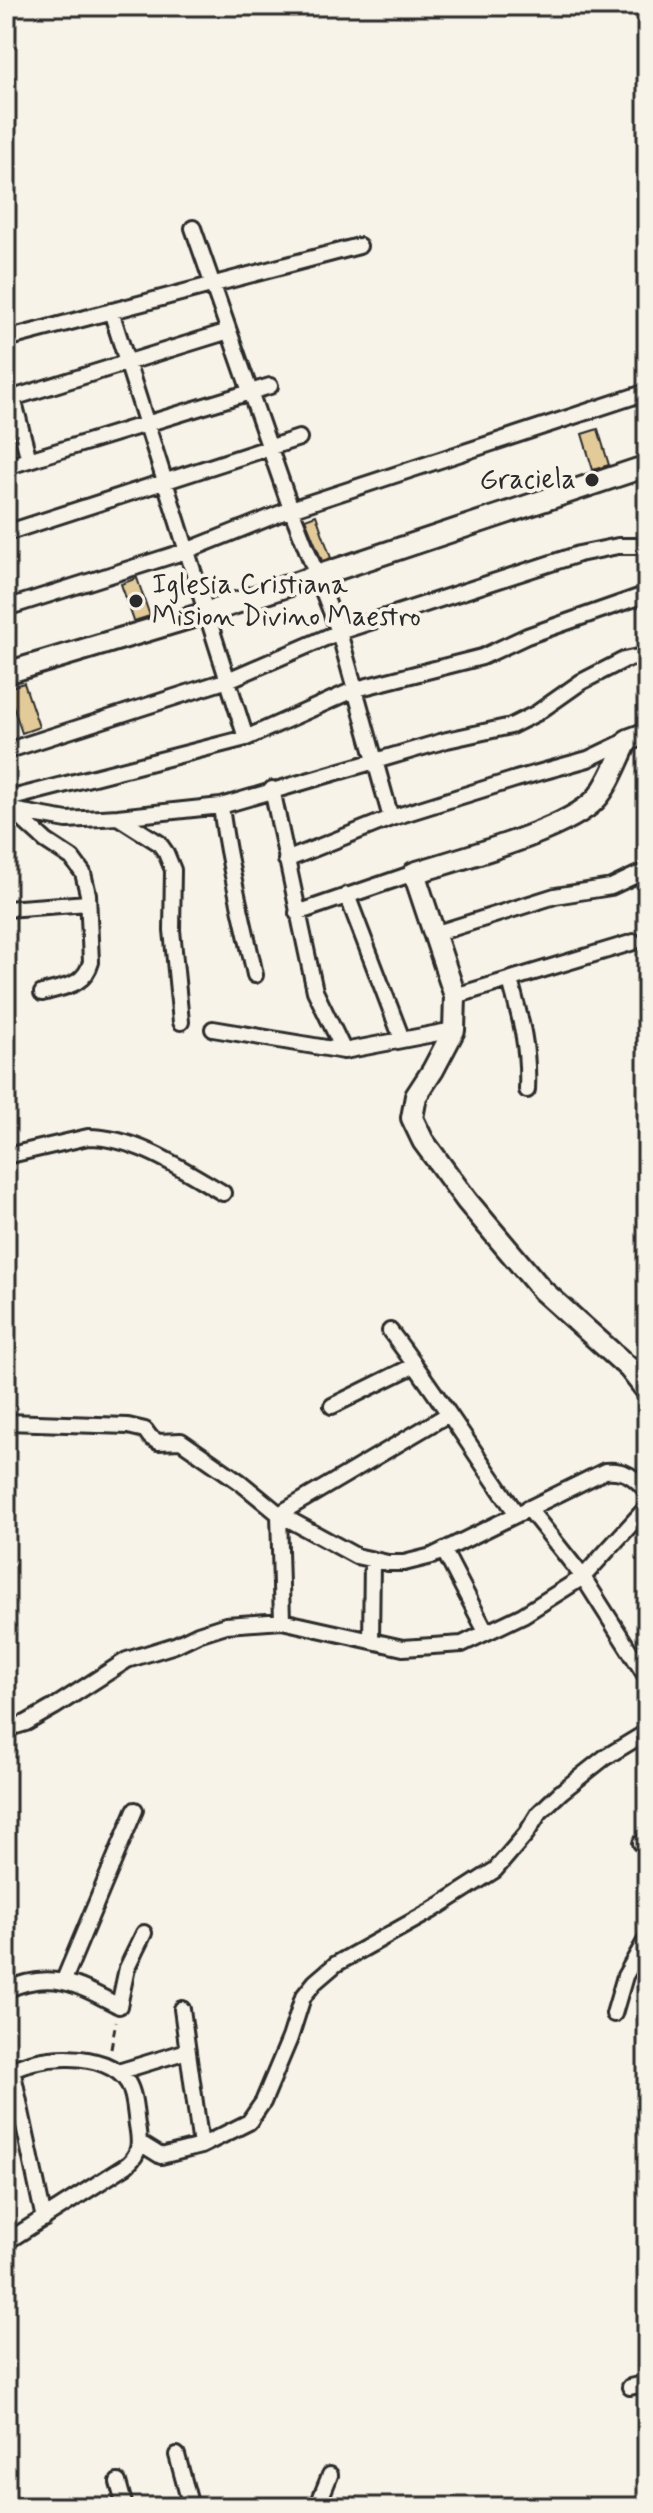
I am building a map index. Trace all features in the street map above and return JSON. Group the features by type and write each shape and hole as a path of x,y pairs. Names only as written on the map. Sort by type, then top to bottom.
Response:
{"street":[{"path":"193,228 291,509 339,632 391,818"},
{"path":"6,339 359,246"},
{"path":"111,311 246,738"},
{"path":"29,460 9,399 229,331"},
{"path":"6,467 270,386"},
{"path":"6,608 186,551 291,509 647,392"},
{"path":"6,533 299,438"},
{"path":"6,673 206,613 647,466"},
{"path":"6,751 228,680 339,632 579,554 618,546 647,546"},
{"path":"8,801 246,738 356,689 482,657 527,636 647,594"},
{"path":"8,801 67,820 221,806 447,740 511,726 537,713 581,682 624,660 647,655"},
{"path":"286,860 391,818 588,759 638,736"},
{"path":"297,913 533,834 585,810 599,797 638,736"},
{"path":"272,789 315,991 344,1051"},
{"path":"8,801 46,841 72,858 83,873 91,962 88,973 81,982 42,993"},
{"path":"221,806 227,853 255,975"},
{"path":"118,817 159,843 173,870 172,930 181,1022"},
{"path":"434,934 555,896 611,887 647,870"},
{"path":"414,873 455,996 454,1030 416,1096 412,1118 423,1141 467,1201 542,1290 629,1368 647,1391"},
{"path":"347,895 402,1039"},
{"path":"6,909 88,903"},
{"path":"455,996 634,942"},
{"path":"510,980 529,1060 527,1090"},
{"path":"213,1029 344,1051 454,1030"},
{"path":"6,1156 88,1137 102,1137 164,1158 223,1193"},
{"path":"390,1331 447,1415 522,1511 583,1577 647,1678"},
{"path":"332,1406 415,1365"},
{"path":"279,1514 447,1415"},
{"path":"6,1422 128,1426 145,1430 158,1442 181,1441 279,1514 356,1556 372,1561 404,1563 444,1551 605,1471 615,1470 631,1475 647,1492"},
{"path":"6,1729 26,1723 127,1660 226,1625 282,1621 403,1648 462,1644 523,1615 583,1577 647,1507"},
{"path":"279,1514 282,1621"},
{"path":"444,1551 486,1632"},
{"path":"371,1641 372,1561"},
{"path":"140,2143 161,2156 201,2146 242,2127 255,2116 290,2038 303,1997 325,1972 495,1870 539,1813 561,1792 604,1758 647,1732"},
{"path":"64,1980 135,1810"},
{"path":"6,1990 30,1983 64,1980 119,2006 127,1968 144,1933"},
{"path":"614,2014 625,1976 647,1938"},
{"path":"182,2009 201,2146"},
{"path":"113,2069 187,2051"},
{"path":"6,2242 44,2219 132,2161 140,2143 132,2095 128,2082 113,2069 79,2060 51,2058 9,2071 44,2219"},
{"path":"630,2387 647,2383"},
{"path":"177,2455 189,2507"},
{"path":"317,2507 330,2475"},
{"path":"118,2482 125,2507"}],"path":[{"path":"113,2069 119,2006"}],"building":[{"path":"598,429 609,465 593,470 582,434"},
{"path":"316,515 331,558 322,561 305,519"},
{"name":"Iglesia Cristiana Mision Divino Maestro","path":"137,578 150,616 134,621 121,584"},
{"path":"24,683 39,727 22,733 7,688"}],"place":[{"name":"Graciela","path":"592,480"},
{"name":"Iglesia Cristiana Mision Divino Maestro","path":"136,601"}]}
